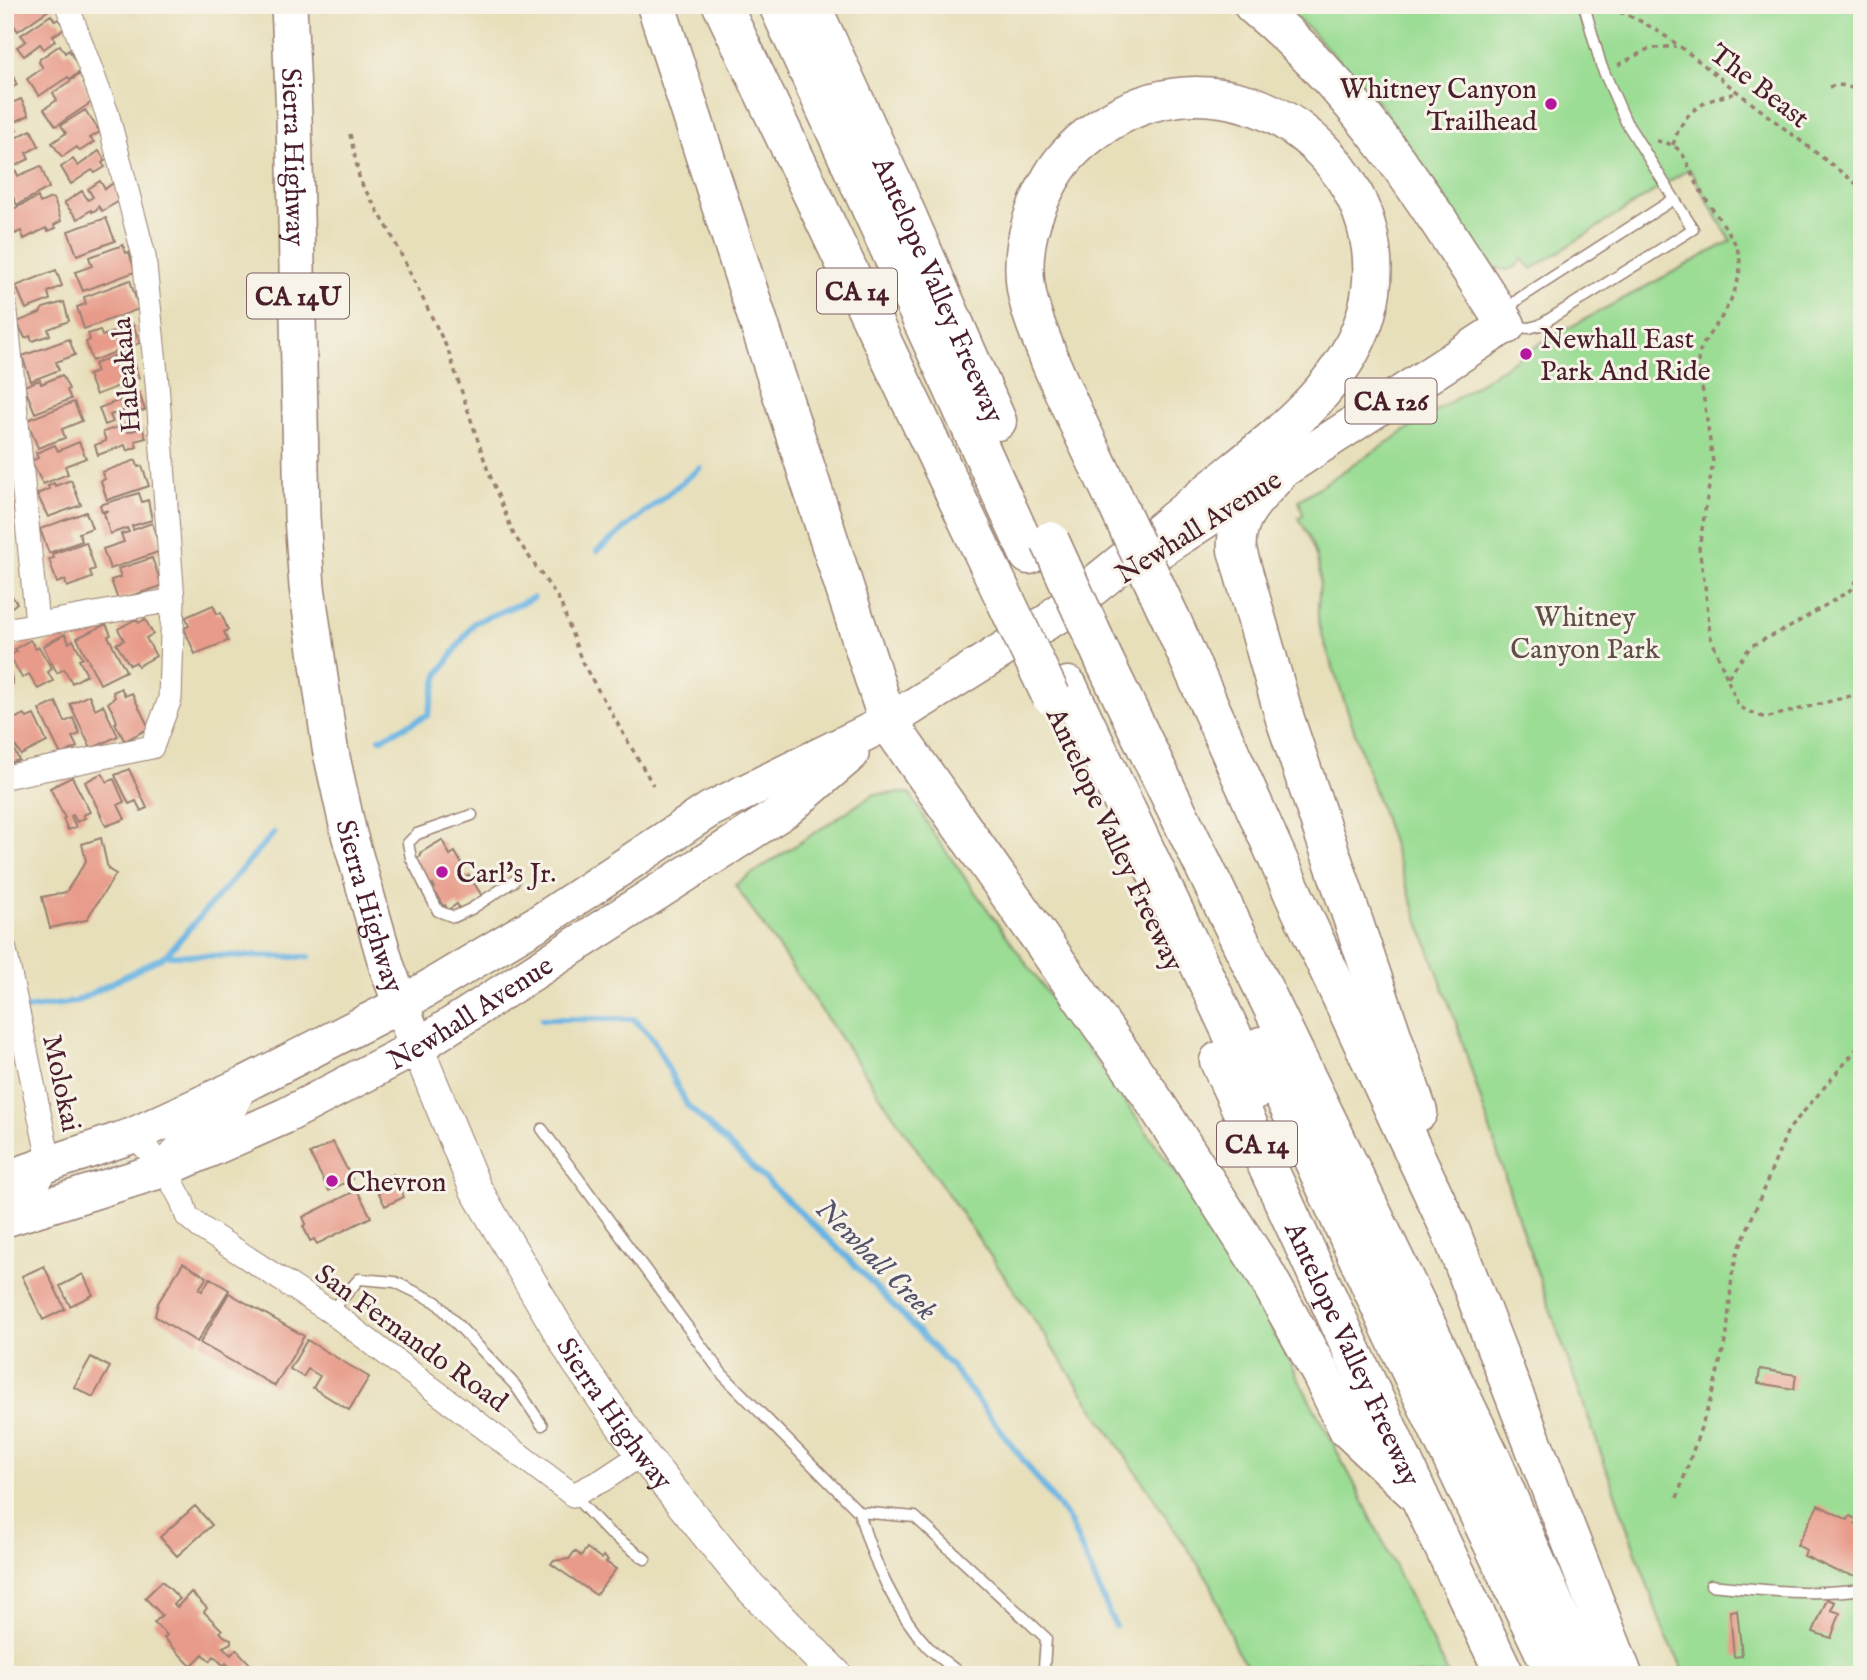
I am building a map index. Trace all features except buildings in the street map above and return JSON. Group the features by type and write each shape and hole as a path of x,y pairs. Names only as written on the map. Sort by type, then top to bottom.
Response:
{"highway":[{"path":"656,5 888,722 1149,1093 1264,1271 1348,1429 1419,1496"},
{"name":"Antelope Valley Freeway","path":"722,5 1021,560 1077,679 1419,1496 1505,1675"},
{"path":"744,5 849,231 1021,560"},
{"path":"778,5 1021,560"},
{"name":"Antelope Valley Freeway","path":"811,5 896,190 1021,560 1077,679 1492,1460 1585,1675"},
{"path":"1253,5 1325,72 1381,138 1506,326"},
{"path":"1057,615 1288,426 1336,374 1352,349 1370,290 1371,259 1357,200 1342,172 1323,149 1299,128 1274,114 1244,103 1215,97 1184,96 1153,101 1096,129 1073,148 1055,171 1040,198 1030,227 1025,258 1026,287 1033,319 1057,377 1115,500 1171,619 1296,900 1451,1232 1623,1675"},
{"path":"1275,477 1248,507 1239,522 1237,550 1285,719 1436,1164 1451,1232"},
{"path":"1077,679 1112,774 1534,1675"},
{"path":"1077,679 1260,1042 1391,1330 1555,1675"}],"main road":[{"name":"Sierra Highway","path":"289,5 294,115 302,517 307,587 330,748 349,834 384,960 475,1188 577,1361 642,1454 748,1584 836,1675"},
{"name":"Newhall Avenue","path":"5,1179 134,1135 247,1083 400,1005 541,921 709,810 888,722 1275,477 1506,326"},
{"name":"Newhall Avenue","path":"5,1219 165,1169 275,1121 417,1047 787,809 888,722"}],"street":[{"name":"Haleakala","path":"5,777 152,747 170,699 173,600 157,383 144,256 107,113 67,5"},
{"path":"5,302 37,623"},
{"path":"5,630 173,600"},
{"name":"Molokai","path":"5,950 50,1165 29,1198 5,1205"},
{"path":"165,1169 169,1156 179,1142 229,1117 247,1083"},
{"name":"San Fernando Road","path":"134,1135 165,1169 187,1216 200,1227 331,1312 573,1495"},
{"path":"573,1495 603,1480 642,1454"}],"lane":[{"path":"1584,5 1606,76 1626,122 1693,229 1540,325 1529,328 1506,326 1512,307 1520,298 1674,199"},
{"path":"472,815 417,834 408,843 411,858 438,911 454,917 514,881"},
{"path":"542,1129 722,1374 859,1512 866,1538 899,1608 929,1647 962,1675"},
{"path":"331,1312 359,1279 395,1282 436,1302 515,1385 542,1425"},
{"path":"573,1495 607,1531 645,1559"},
{"path":"859,1512 915,1517 1046,1638 1041,1675"},
{"path":"1711,1585 1770,1591 1835,1593 1862,1589"}],"path":[{"name":"The Beast","path":"1591,5 1617,10 1646,24 1862,188"},
{"path":"1606,76 1619,65 1648,49 1676,46"},
{"path":"1829,87 1839,84 1862,94"},
{"path":"1673,145 1682,121 1690,112 1716,97 1738,93"},
{"path":"350,134 360,181 389,230 448,350 487,468 514,535 560,601 582,662 653,785"},
{"path":"1640,145 1654,141 1680,149 1697,185 1740,249 1741,273 1734,294 1700,348 1698,359 1713,462 1699,548 1710,635 1727,678 1739,706 1765,718 1862,692"},
{"path":"1727,678 1751,646 1790,628 1852,589 1862,572"},
{"path":"1677,1498 1712,1395 1727,1334 1732,1275 1737,1254 1788,1130 1862,1042"}],"green space":[{"name":"Whitney Canyon Park","path":"1280,5 1862,5 1862,1675 1686,1675 1664,1632 1519,1221 1457,1025 1416,914 1319,626 1318,566 1307,532 1298,518 1303,515 1299,500 1546,340 1731,241 1689,169 1532,269 1522,259 1516,267 1507,270 1491,267 1381,106 1309,29"},
{"path":"910,793 933,833 1224,1240 1354,1483 1448,1675 1254,1675 1236,1650 1210,1582 1016,1293 735,885 874,794"}],"waterway":[{"path":"597,551 700,468"},
{"path":"380,739 428,715 438,675 474,623 533,598"},
{"path":"166,955 274,833"},
{"name":"Newhall Creek","path":"5,1012 75,1002 166,955 309,957"},
{"name":"Newhall Creek","path":"542,1019 634,1019 653,1039 687,1105 842,1252 953,1368 1069,1520 1115,1626"}],"place":[{"name":"Whitney Canyon Trailhead","path":"1551,104"},
{"name":"Newhall East Park And Ride","path":"1526,354"},
{"name":"Carl's Jr.","path":"442,872"},
{"name":"Chevron","path":"332,1181"}]}
